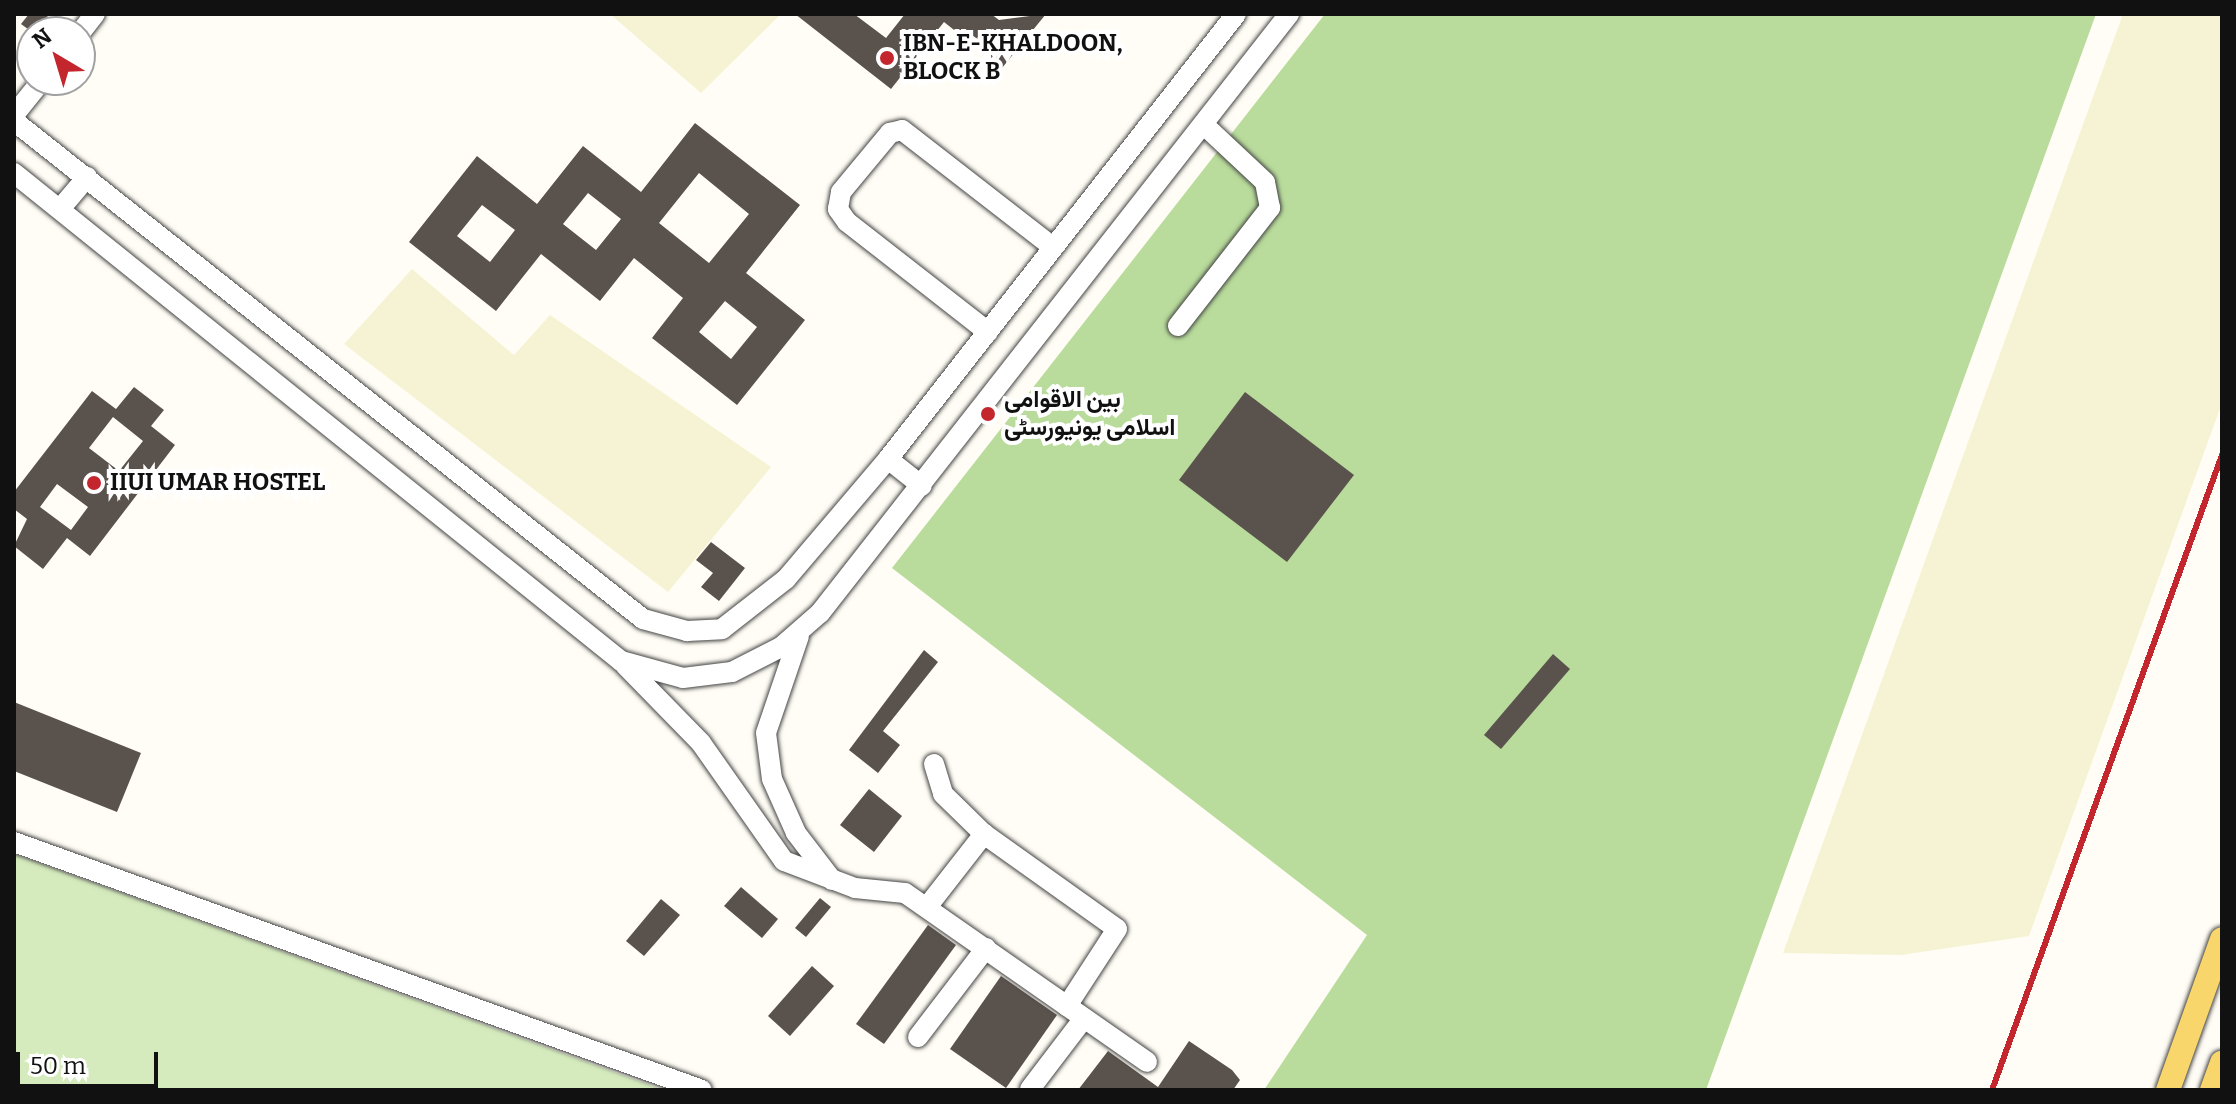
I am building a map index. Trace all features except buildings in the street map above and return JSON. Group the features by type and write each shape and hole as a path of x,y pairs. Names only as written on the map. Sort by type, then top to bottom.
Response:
{"main road":[{"path":"2168,1090 2222,939"},
{"path":"2212,1090 2222,1063"}],"street":[{"path":"30,96 14,118 643,619 668,629 722,629 757,608 888,459 1236,14"},
{"path":"621,661 683,678 732,672 800,633 922,486 1204,125 1285,16"},
{"path":"1178,326 1270,208 1265,182 1204,125"},
{"path":"988,332 847,222 838,209 841,192 890,133 902,130 1053,247"},
{"path":"14,173 621,661 701,743 765,842 806,874 905,893 1147,1062"},
{"path":"60,209 87,177"},
{"path":"888,459 922,486"},
{"path":"800,633 766,733 772,779 796,833 832,880"},
{"path":"934,764 943,794 984,834 1117,929 1076,1012 1030,1089"},
{"path":"927,907 984,834"},
{"path":"14,842 702,1090"},
{"path":"918,1037 986,948"}],"shaded area":[{"path":"610,14 781,14 701,93"},
{"path":"2123,14 2222,14 2222,403 2029,936 1901,955 1783,953"},
{"path":"412,269 514,355 550,315 771,467 668,592 344,344"}],"green space":[{"path":"1325,14 2096,14 1706,1090 1264,1090 1367,935 892,568"},
{"path":"14,854 658,1088 14,1090"}],"railway":[{"path":"1992,1090 2222,455"}],"place":[{"name":"IBN-E-KHALDOON, BLOCK B","path":"887,58"},
{"name":"بین الاقوامی اسلامی یونیورسٹی","path":"988,414"},
{"name":"IIUI UMAR HOSTEL","path":"94,483"}]}
